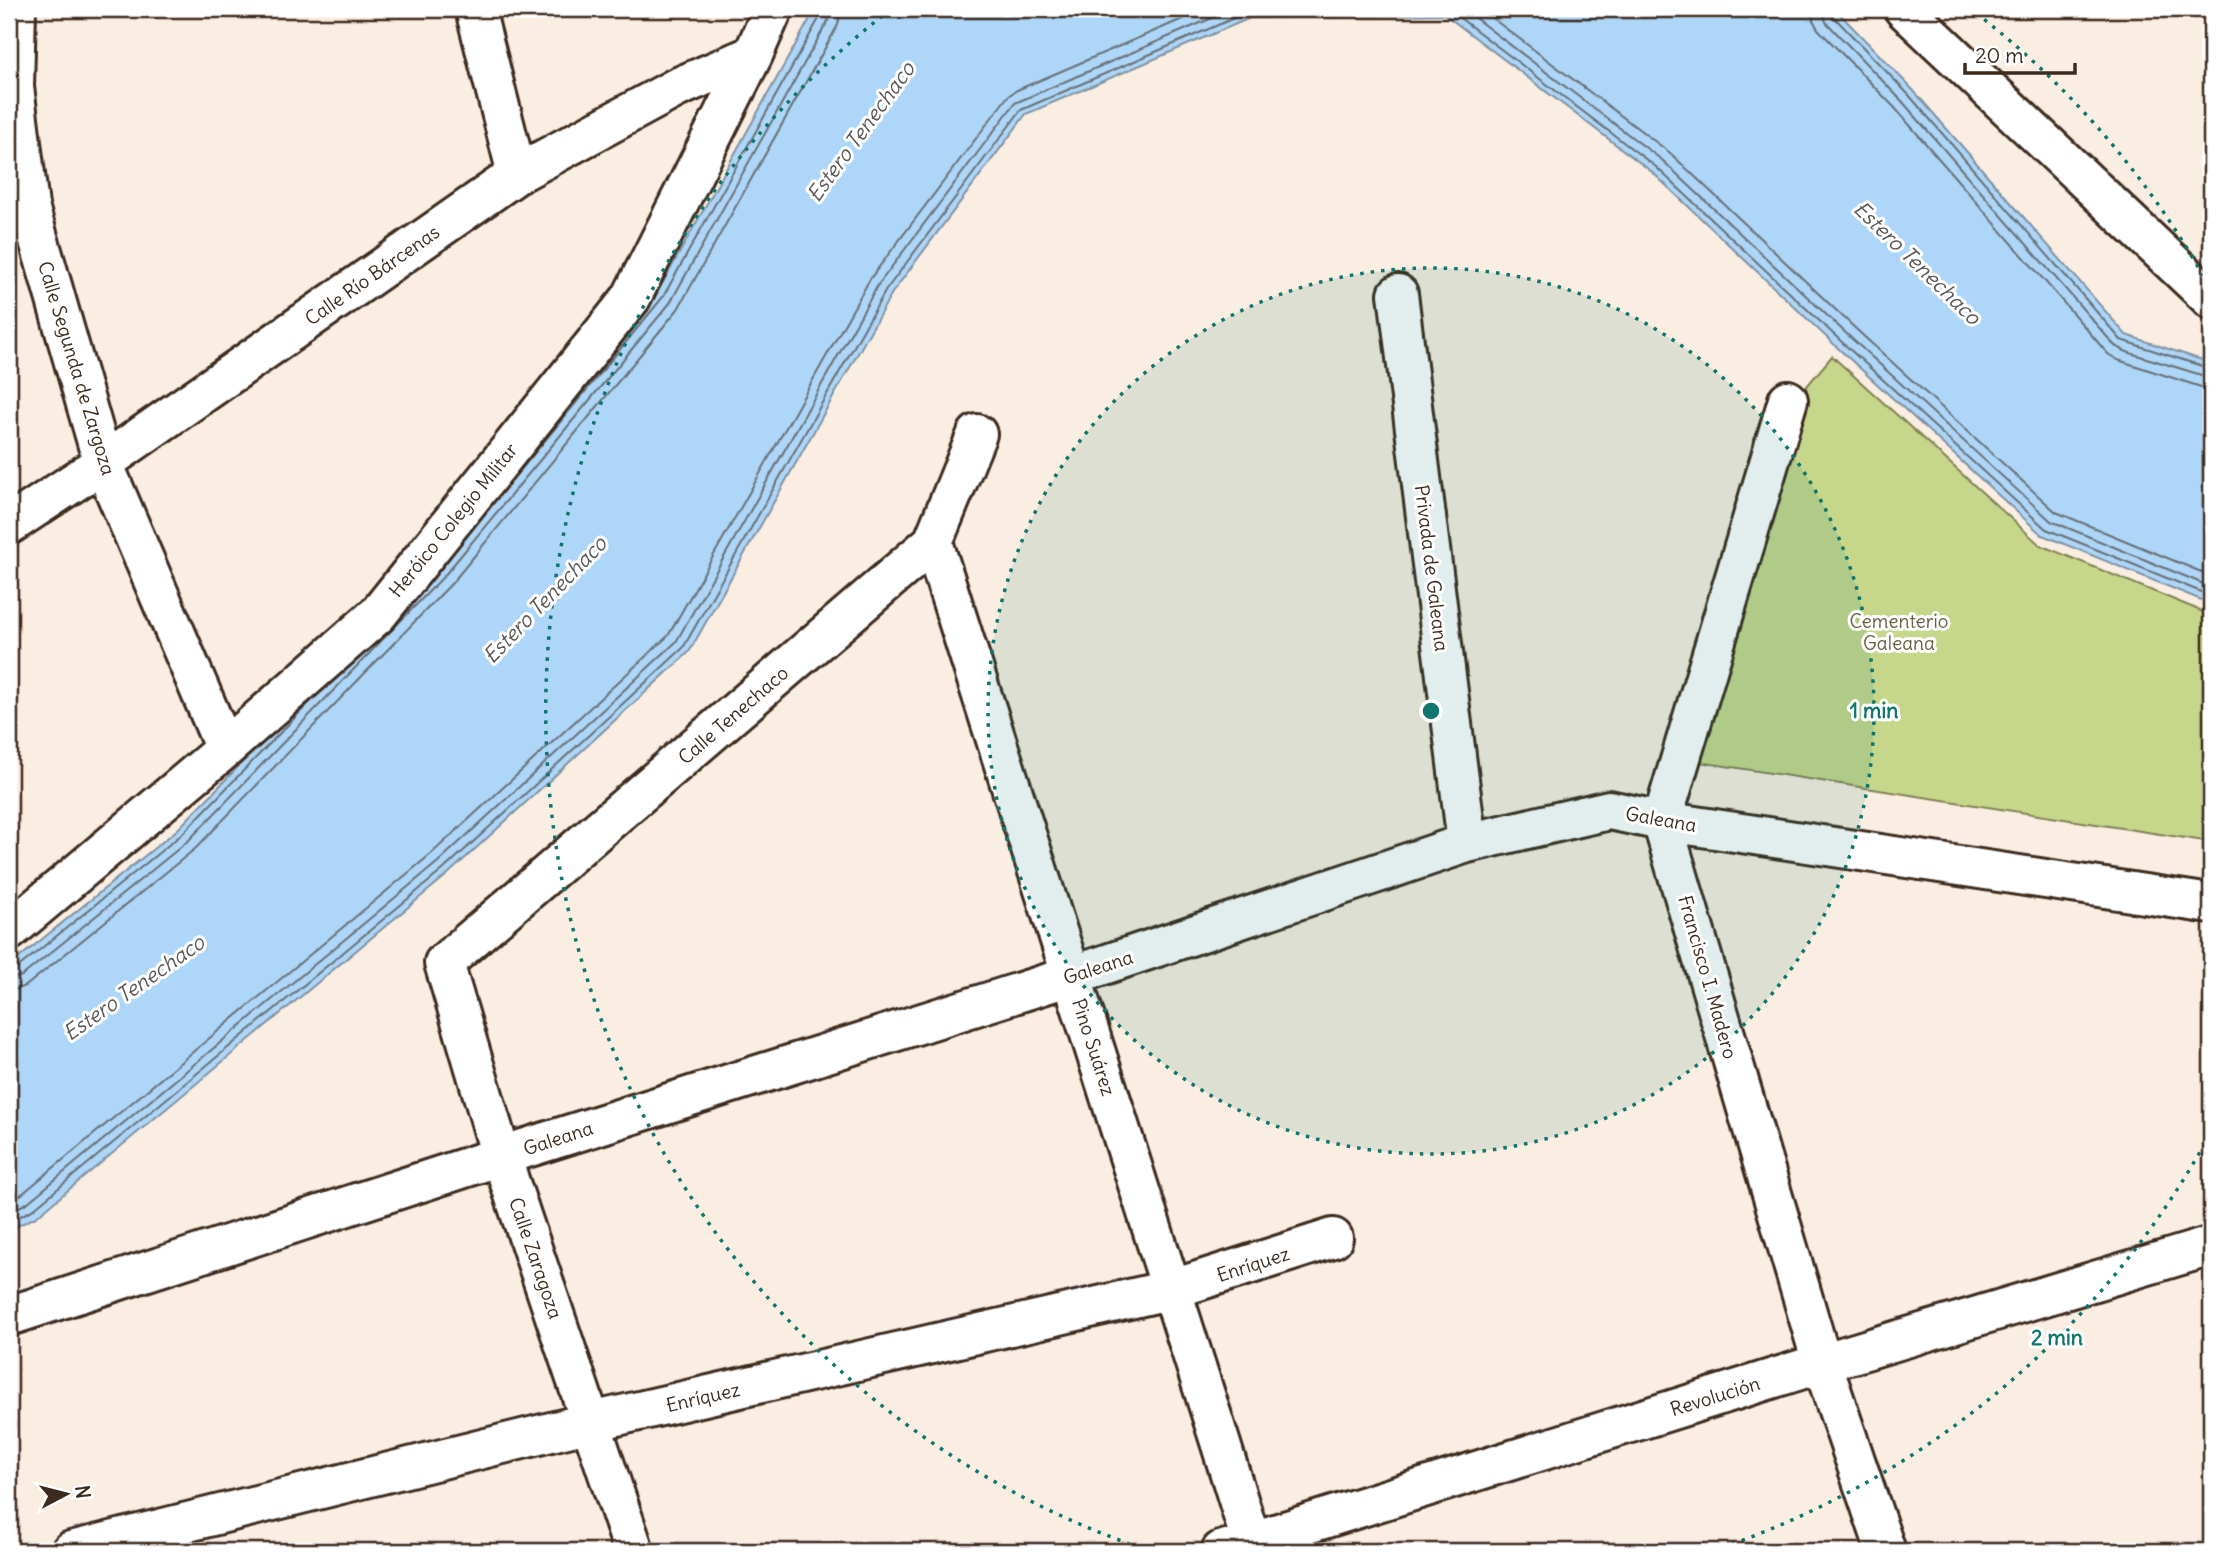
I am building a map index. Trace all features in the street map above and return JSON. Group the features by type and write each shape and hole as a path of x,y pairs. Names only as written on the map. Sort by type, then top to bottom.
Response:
{"street":[{"name":"Calle Segunda de Zargoza","path":"16,9 15,87 29,206 103,463 225,749"},
{"path":"475,9 517,174"},
{"name":"Heróico Colegio Militar","path":"9,931 225,749 378,614 631,298 753,55 773,9"},
{"path":"1904,9 2211,299"},
{"name":"Calle Río Bárcenas","path":"9,525 103,463 517,174 676,88 753,55"},
{"name":"Privada de Galeana","path":"1398,294 1467,843"},
{"path":"1662,821 1788,400"},
{"name":"Calle Tenechaco","path":"444,963 933,542 977,434"},
{"name":"Pino Suárez","path":"933,542 1070,976 1173,1289 1242,1548"},
{"name":"Galeana","path":"9,1316 501,1156 1070,976 1467,843 1609,810 1662,821 2211,904"},
{"name":"Francisco I. Madero","path":"1662,821 1822,1363 1886,1551"},
{"name":"Calle Zaragoza","path":"444,963 501,1156 634,1551"},
{"name":"Enríquez","path":"71,1551 591,1422 1173,1289 1333,1238"},
{"name":"Revolución","path":"1242,1548 1822,1363 2211,1246"}],"green space":[{"name":"Cementerio Galeana","path":"1832,356 2040,545 2211,615 2211,842 1693,761 1807,386"}],"water":[{"name":"Estero Tenechaco","path":"818,9 1835,9 1913,90 2126,335 2211,363 2211,604 2042,535 1840,350 1652,172 1444,14 1250,18 1026,114 892,293 689,652 448,874 36,1217 9,1230 9,966 178,829 432,566 657,293 812,15"}]}
